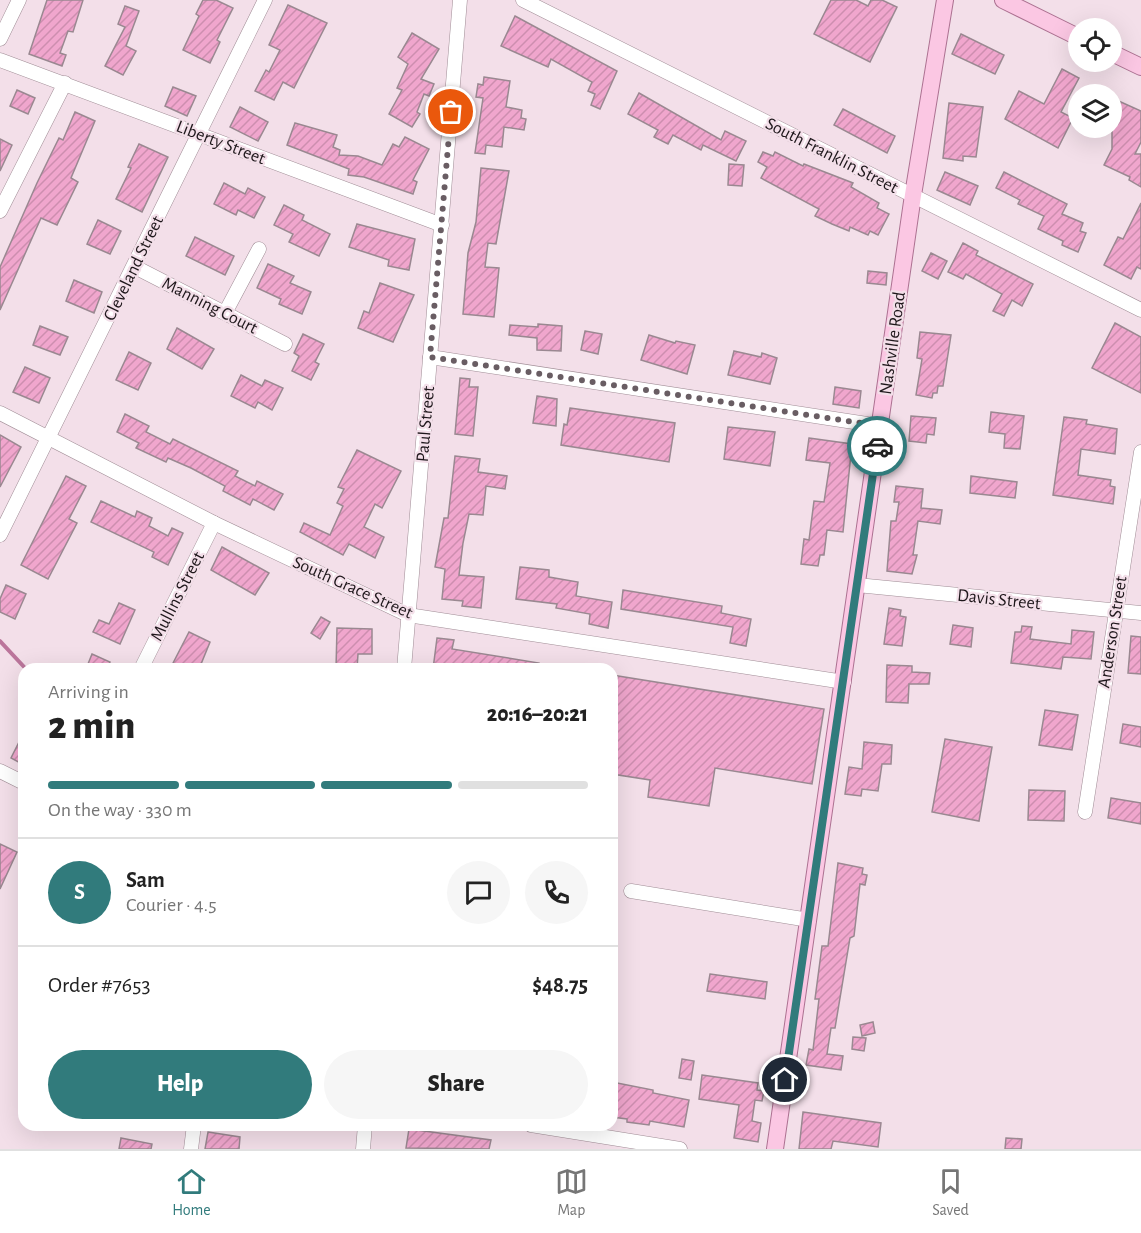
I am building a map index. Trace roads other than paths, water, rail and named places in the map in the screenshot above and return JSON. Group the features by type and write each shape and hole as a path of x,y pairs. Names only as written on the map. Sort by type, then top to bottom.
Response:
{"main road":[{"name":"Nashville Road","path":"775,1149 914,195 945,0"},
{"path":"1003,0 1068,32"},
{"path":"1122,58 1141,67"}],"street":[{"path":"0,39 19,0"},
{"name":"Cleveland Street","path":"0,536 265,0"},
{"name":"Paul Street","path":"404,663 460,0"},
{"name":"South Franklin Street","path":"523,0 1141,310"},
{"name":"Liberty Street","path":"0,60 442,225"},
{"path":"0,211 65,83"},
{"path":"225,313 259,249"},
{"name":"Manning Court","path":"135,267 285,344"},
{"path":"430,357 880,426"},
{"name":"South Grace Street","path":"0,413 49,436 214,523 408,615 844,682"},
{"name":"Anderson Street","path":"1085,812 1141,452"},
{"name":"Mullins Street","path":"144,663 214,523"},
{"name":"Davis Street","path":"857,585 1141,613"},
{"path":"0,771 18,780"},
{"path":"631,891 809,920"},
{"path":"191,1149 193,1131"},
{"path":"363,1149 364,1131"},
{"path":"568,1131 680,1149"}],"waterway":[{"path":"0,641 20,663"}]}
